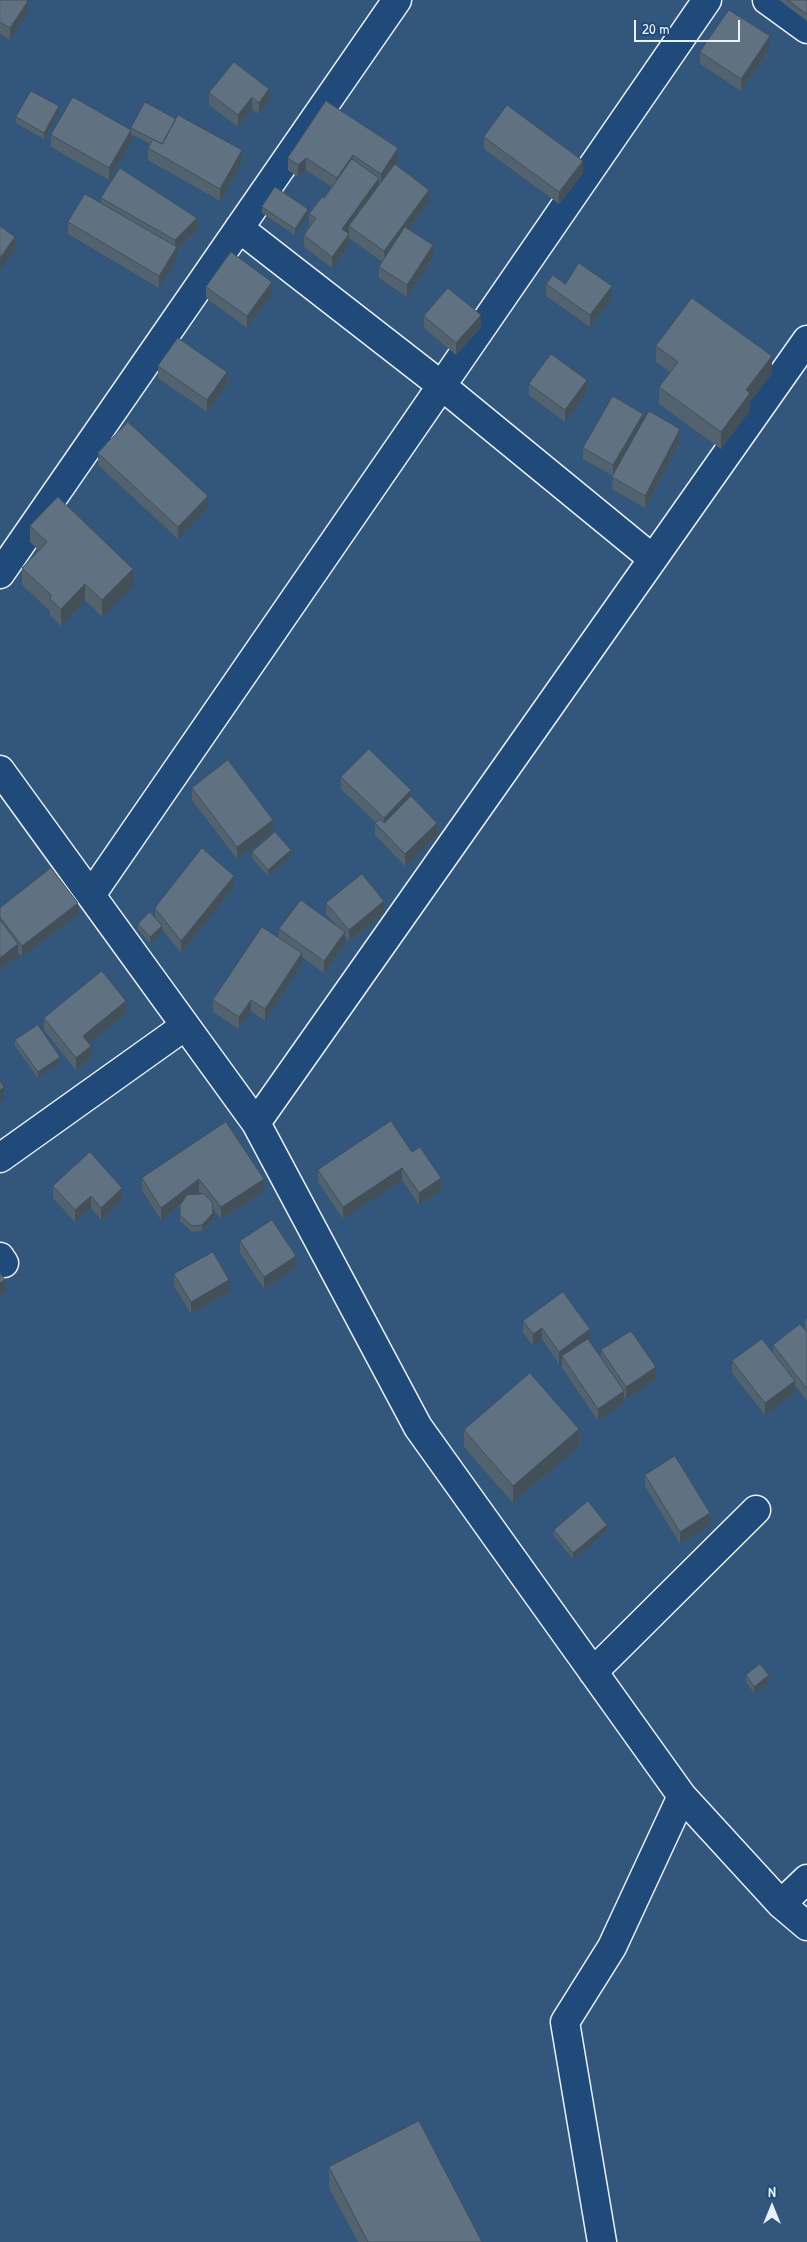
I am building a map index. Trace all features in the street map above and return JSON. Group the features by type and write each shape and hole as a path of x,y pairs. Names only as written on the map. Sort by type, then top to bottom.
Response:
{"street":[{"path":"0,574 398,0"},
{"path":"91,895 708,0"},
{"path":"767,0 807,29"},
{"path":"240,228 442,386 653,559"},
{"path":"256,1122 807,340"},
{"path":"0,770 256,1122 418,1427 682,1796 781,1904 807,1926"},
{"path":"0,1158 185,1026"},
{"path":"593,1672 756,1510"},
{"path":"602,2242 565,2022 612,1947 682,1796"},
{"path":"781,1904 807,1878"}],"building":[{"path":"0,0 28,1 10,28 0,22"},
{"path":"788,0 807,0 807,14"},
{"path":"729,10 770,36 741,79 700,52"},
{"path":"234,62 269,89 259,103 252,97 238,115 209,93"},
{"path":"31,91 59,106 44,133 16,117"},
{"path":"73,97 131,130 109,168 51,135"},
{"path":"326,101 398,148 381,174 353,155 337,178 306,158 298,165 288,158"},
{"path":"145,102 176,119 162,144 131,128"},
{"path":"507,105 583,161 559,192 484,137"},
{"path":"178,115 242,150 220,189 148,148 153,139 162,144"},
{"path":"352,159 379,178 342,229 349,234 332,257 304,235 316,218 309,214 322,197 324,198"},
{"path":"395,164 429,190 384,251 349,226"},
{"path":"120,168 197,218 175,240 101,198"},
{"path":"275,187 308,209 295,229 262,207"},
{"path":"85,194 177,247 159,276 68,222"},
{"path":"0,226 15,237 0,258"},
{"path":"405,227 433,245 407,285 379,267"},
{"path":"231,252 272,282 247,316 206,287"},
{"path":"579,263 612,286 590,315 546,284 553,275 565,284"},
{"path":"448,288 481,315 456,343 424,316"},
{"path":"692,298 772,356 746,390 750,393 721,432 659,387 678,362 656,346"},
{"path":"178,338 227,372 207,400 158,366"},
{"path":"551,354 587,380 565,410 529,384"},
{"path":"613,396 643,414 613,465 583,448"},
{"path":"649,411 680,429 645,496 612,477"},
{"path":"128,422 208,496 178,527 98,453"},
{"path":"58,497 133,569 102,600 85,584 61,609 50,599 51,595 22,568 47,542 30,526"},
{"path":"369,749 411,790 384,818 341,777"},
{"path":"228,760 273,820 237,847 192,788"},
{"path":"411,796 437,823 405,854 375,823 380,819 384,823"},
{"path":"275,832 291,850 268,870 252,852"},
{"path":"202,848 234,876 181,941 155,908"},
{"path":"51,868 78,903 22,946 0,917 0,908"},
{"path":"362,874 384,901 349,930 326,903"},
{"path":"301,900 345,932 324,961 279,929"},
{"path":"150,912 162,926 150,937 138,924"},
{"path":"0,920 18,944 0,958"},
{"path":"262,927 302,953 265,1009 251,1000 239,1017 213,1000"},
{"path":"102,971 126,1001 83,1036 91,1046 76,1058 44,1018"},
{"path":"38,1025 60,1057 38,1072 15,1040"},
{"path":"0,1081 4,1087 0,1090"},
{"path":"391,1121 412,1152 420,1147 441,1178 419,1193 402,1168 343,1207 318,1170"},
{"path":"226,1122 264,1179 221,1207 199,1179 161,1208 142,1178"},
{"path":"90,1152 122,1188 101,1208 91,1196 75,1210 53,1186"},
{"path":"204,1194 212,1202 213,1213 202,1225 192,1226 180,1215 180,1205 187,1195"},
{"path":"272,1220 296,1256 264,1277 240,1241"},
{"path":"213,1252 229,1280 191,1302 174,1274"},
{"path":"0,1273 5,1280 0,1283"},
{"path":"563,1292 590,1329 559,1352 542,1328 533,1334 523,1321"},
{"path":"800,1324 807,1332 807,1389 773,1345"},
{"path":"631,1331 656,1367 626,1387 601,1350"},
{"path":"588,1339 624,1391 598,1409 562,1356"},
{"path":"762,1339 795,1381 765,1403 732,1361"},
{"path":"530,1373 579,1429 513,1486 464,1430"},
{"path":"675,1456 710,1513 680,1532 645,1475"},
{"path":"588,1501 607,1525 573,1553 554,1530"},
{"path":"760,1664 769,1675 754,1687 746,1675"},
{"path":"419,2121 482,2242 368,2242 329,2167"}]}
